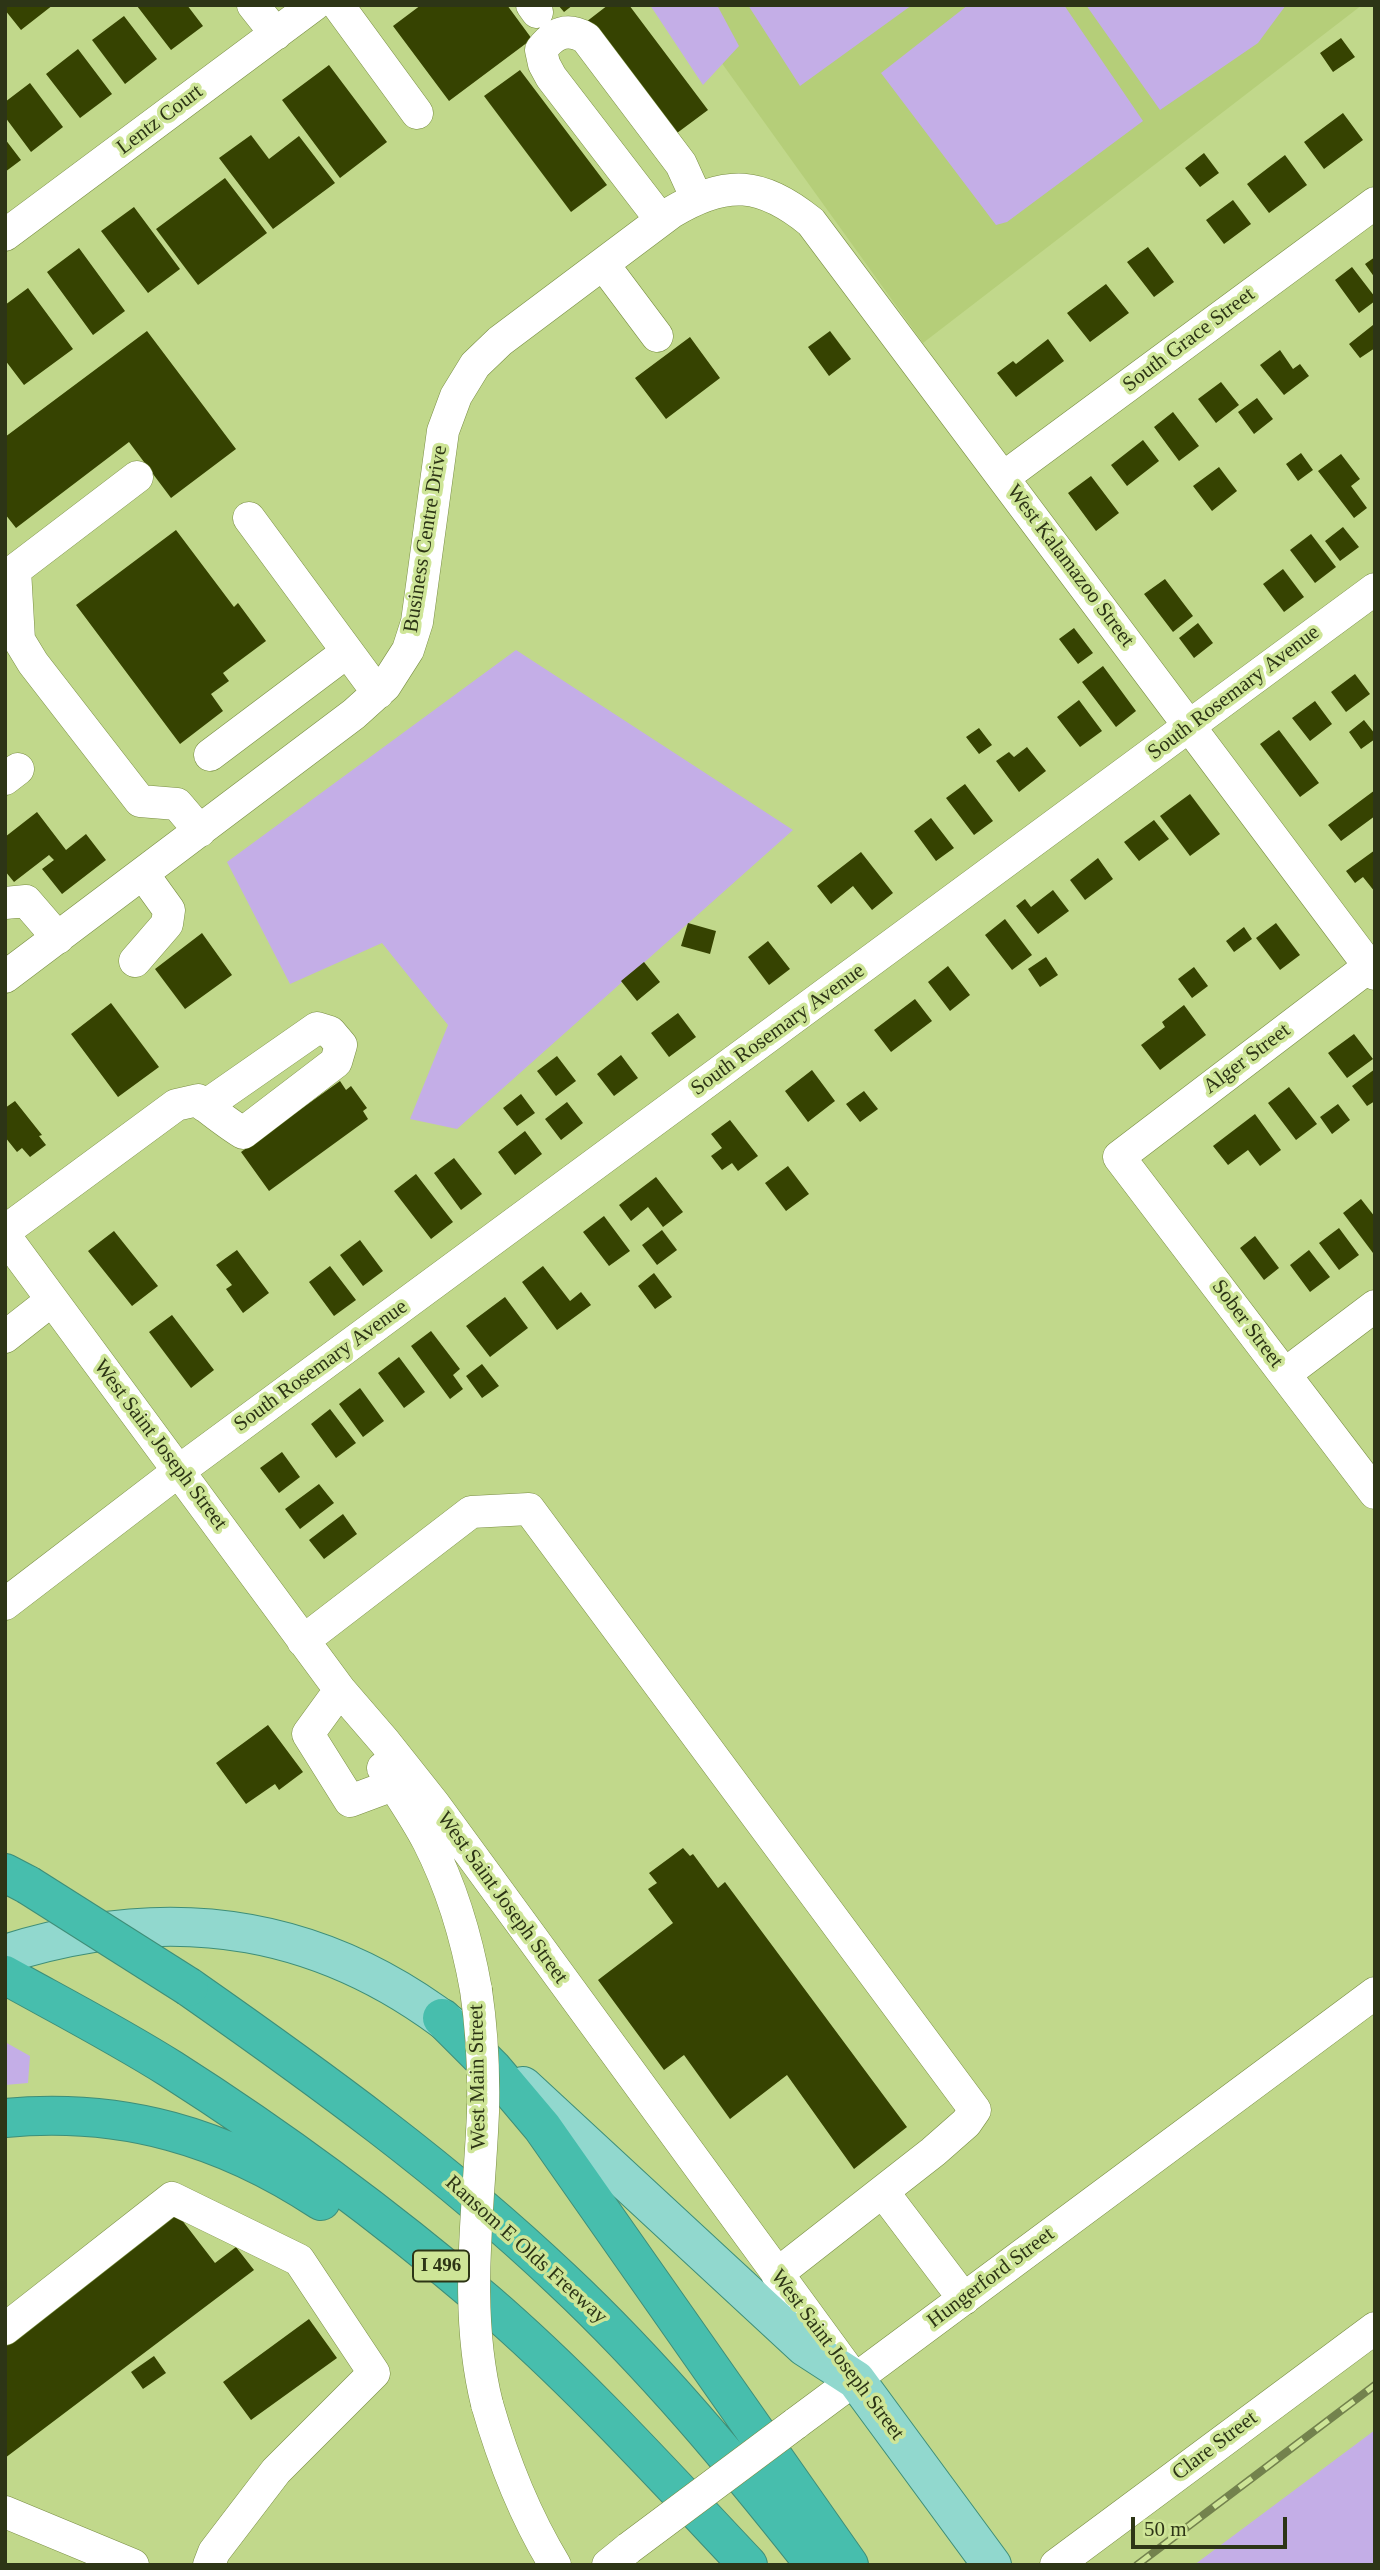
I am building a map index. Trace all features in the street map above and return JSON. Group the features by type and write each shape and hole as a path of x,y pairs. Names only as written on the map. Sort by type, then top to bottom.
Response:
{"highway":[{"name":"Ransom E Olds Freeway","path":"16,1879 189,1987 366,2113 463,2192 561,2278 665,2386 815,2565"},
{"name":"I 496","path":"5,1975 172,2070 231,2109 346,2191 486,2302 588,2398 748,2565"},
{"path":"442,2018 493,2069 542,2127 849,2565"},
{"path":"5,2118 68,2116 141,2124 209,2142 269,2169 321,2200 399,2257 643,2455"}],"main road":[{"path":"5,1954 70,1937 117,1930 158,1926 228,1929 293,1943 343,1962 396,1987 442,2018 559,2118 805,2347 856,2380"},
{"name":"West Saint Joseph Street","path":"856,2380 992,2565"}],"street":[{"path":"253,5 276,34"},
{"name":"Lentz Court","path":"5,235 314,5"},
{"path":"338,5 416,113"},
{"path":"661,220 551,77 541,50 547,41 562,32 574,31 586,38 681,164 696,197"},
{"name":"Business Centre Drive","path":"5,977 354,714 385,686 408,650 417,622 443,431 456,396 475,365 500,341 661,220 696,197 741,188"},
{"name":"West Kalamazoo Street","path":"741,188 766,193 789,204 811,222 1189,727 1373,967"},
{"name":"South Grace Street","path":"1004,477 1375,203"},
{"path":"603,264 657,336"},
{"path":"137,477 15,569 19,640 33,663 140,801 177,804 200,831"},
{"path":"248,519 378,693"},
{"name":"South Rosemary Avenue","path":"5,1604 180,1471 1375,589"},
{"path":"210,755 347,652"},
{"path":"135,961 167,924 169,910 143,874"},
{"path":"5,903 26,901 58,938"},
{"name":"Alger Street","path":"1119,1157 1373,967"},
{"path":"5,1234 176,1105 198,1100 205,1106"},
{"name":"Sober Street","path":"1119,1157 1375,1493"},
{"name":"West Saint Joseph Street","path":"5,1234 303,1641 434,1804 856,2380"},
{"path":"5,1337 52,1300"},
{"path":"1285,1374 1375,1306"},
{"path":"303,1641 471,1512 529,1509 975,2110 966,2123 883,2192 777,2274"},
{"path":"340,1690 307,1734 350,1801 393,1785"},
{"name":"West Main Street","path":"340,1690 429,1843 450,1892 466,1940 476,1990 481,2039 483,2111 474,2274 474,2330 478,2364 487,2404 515,2486 555,2565"},
{"name":"Hungerford Street","path":"619,2556 964,2299 1369,2008"},
{"path":"883,2192 964,2299"},
{"path":"5,2329 172,2198 299,2260 374,2373 276,2471 214,2552 209,2565"},
{"name":"Clare Street","path":"1056,2565 1375,2328"},
{"path":"5,2512 133,2565"}],"shaded area":[{"path":"650,5 717,5 739,46 703,85"},
{"path":"680,5 1362,5 923,343"},
{"path":"748,5 912,5 800,86"},
{"path":"968,5 1064,5 1143,121 1007,222 996,225 881,73"},
{"path":"1086,5 1286,5 1258,43 1160,110"},
{"path":"516,650 793,830 457,1129 410,1119 448,1025 382,943 290,984 227,862"},
{"path":"5,2042 30,2056 28,2083 5,2085"},
{"path":"1375,2430 1375,2565 1194,2565"}],"building":[{"path":"5,5 53,5 21,30 5,10"},
{"path":"187,5 203,26 171,50 137,6"},
{"path":"421,5 507,5 532,39 449,101 393,26"},
{"path":"558,5 573,5 564,12"},
{"path":"608,5 629,5 708,110 673,136 586,22"},
{"path":"124,16 157,59 125,84 92,40"},
{"path":"1341,38 1355,57 1333,72 1320,53"},
{"path":"78,49 112,94 80,118 46,74"},
{"path":"329,65 387,142 340,178 282,100"},
{"path":"520,70 607,185 571,212 484,96"},
{"path":"30,83 63,127 31,152 5,117 5,102"},
{"path":"1343,113 1363,140 1324,169 1304,142"},
{"path":"251,135 269,159 299,136 335,183 273,229 219,158"},
{"path":"5,139 21,160 5,172"},
{"path":"1204,153 1219,173 1200,187 1185,168"},
{"path":"1285,155 1307,185 1269,213 1247,184"},
{"path":"225,178 267,233 198,285 156,229"},
{"path":"1233,200 1251,224 1224,244 1206,220"},
{"path":"134,207 180,269 148,293 101,231"},
{"path":"1148,247 1174,282 1154,297 1127,262"},
{"path":"79,248 125,311 93,335 47,272"},
{"path":"1375,257 1375,278 1365,264"},
{"path":"1352,267 1375,297 1375,301 1359,313 1335,280"},
{"path":"1106,284 1129,313 1090,342 1067,313"},
{"path":"28,288 73,349 24,385 5,360 5,305"},
{"path":"1373,325 1375,348 1360,358 1349,344"},
{"path":"147,331 236,449 171,498 129,442 16,528 5,514 5,437"},
{"path":"830,331 851,359 829,376 808,347"},
{"path":"690,337 720,378 666,419 635,378"},
{"path":"1048,339 1064,361 1016,397 997,373 1013,361 1016,364"},
{"path":"1280,350 1293,369 1300,364 1309,376 1284,395 1260,365"},
{"path":"1221,382 1239,405 1216,423 1198,399"},
{"path":"1257,398 1273,419 1254,434 1238,412"},
{"path":"1173,412 1199,446 1179,461 1154,427"},
{"path":"1143,440 1159,461 1127,486 1111,465"},
{"path":"1301,453 1313,470 1298,481 1286,464"},
{"path":"1341,454 1360,479 1351,486 1367,508 1354,518 1318,471"},
{"path":"1219,467 1237,491 1212,511 1193,486"},
{"path":"1091,476 1119,513 1096,531 1068,493"},
{"path":"1343,527 1359,547 1340,561 1325,541"},
{"path":"176,530 234,607 238,603 266,641 223,673 229,681 211,694 223,711 180,744 76,605"},
{"path":"1311,534 1336,567 1315,583 1290,550"},
{"path":"1283,569 1304,597 1284,612 1263,584"},
{"path":"1165,579 1193,616 1173,632 1144,594"},
{"path":"1198,623 1213,643 1194,658 1179,638"},
{"path":"1074,628 1093,653 1078,664 1059,639"},
{"path":"1103,666 1136,711 1116,727 1082,682"},
{"path":"1355,674 1370,694 1346,712 1331,692"},
{"path":"1079,700 1102,731 1080,747 1057,717"},
{"path":"1315,701 1332,724 1310,741 1292,718"},
{"path":"1364,720 1375,734 1375,739 1361,749 1349,732"},
{"path":"979,728 992,745 979,754 966,737"},
{"path":"1279,730 1319,783 1300,797 1260,744"},
{"path":"1027,747 1046,771 1019,792 996,761 1009,752 1014,757"},
{"path":"965,784 993,821 974,835 946,798"},
{"path":"1375,790 1375,816 1341,841 1328,825"},
{"path":"1190,794 1220,834 1190,856 1160,816"},
{"path":"37,812 66,850 86,834 106,860 62,894 42,869 54,860 49,855 14,882 5,871 5,837"},
{"path":"931,818 954,848 936,861 914,831"},
{"path":"1154,820 1169,839 1139,861 1124,842"},
{"path":"1375,850 1375,892 1363,877 1355,883 1346,871"},
{"path":"861,852 893,893 872,910 853,886 831,904 817,886"},
{"path":"1098,858 1113,879 1085,900 1070,880"},
{"path":"1053,890 1069,911 1038,934 1016,906 1025,899 1031,907"},
{"path":"1005,919 1032,955 1012,970 985,935"},
{"path":"688,923 716,931 710,954 681,946"},
{"path":"1276,923 1300,955 1280,970 1256,938"},
{"path":"1244,927 1252,939 1234,952 1226,941"},
{"path":"202,933 232,975 185,1009 155,969"},
{"path":"768,941 790,969 769,985 748,957"},
{"path":"1046,957 1058,975 1040,987 1028,969"},
{"path":"644,962 660,982 637,1001 621,981"},
{"path":"948,966 970,995 950,1011 928,982"},
{"path":"1194,967 1208,986 1192,998 1178,979"},
{"path":"915,999 932,1021 891,1052 874,1030"},
{"path":"111,1003 159,1067 118,1097 71,1034"},
{"path":"1184,1005 1206,1035 1160,1070 1141,1045 1165,1027 1162,1022"},
{"path":"678,1013 696,1037 669,1057 651,1033"},
{"path":"1354,1034 1373,1059 1347,1078 1328,1053"},
{"path":"621,1055 638,1078 614,1096 597,1074"},
{"path":"557,1056 576,1081 556,1096 537,1071"},
{"path":"1375,1069 1375,1101 1367,1106 1352,1086"},
{"path":"812,1070 835,1101 808,1122 785,1091"},
{"path":"340,1081 346,1090 351,1086 367,1108 363,1111 368,1119 269,1191 241,1152"},
{"path":"1289,1087 1317,1124 1296,1140 1268,1103"},
{"path":"864,1091 878,1109 860,1122 846,1104"},
{"path":"521,1094 535,1113 517,1126 503,1108"},
{"path":"15,1101 42,1135 39,1136 46,1145 30,1157 22,1148 17,1152 5,1137 5,1108"},
{"path":"567,1102 583,1123 561,1140 545,1119"},
{"path":"1338,1104 1350,1120 1332,1134 1320,1117"},
{"path":"1255,1114 1281,1150 1260,1166 1248,1150 1228,1165 1213,1146"},
{"path":"730,1120 758,1156 738,1171 732,1163 722,1170 711,1156 722,1148 711,1134"},
{"path":"525,1131 542,1154 515,1175 498,1152"},
{"path":"454,1158 482,1194 461,1210 434,1173"},
{"path":"788,1166 809,1194 786,1211 765,1183"},
{"path":"416,1174 453,1222 431,1239 394,1191"},
{"path":"656,1177 683,1212 663,1227 648,1207 631,1221 619,1205"},
{"path":"1361,1199 1375,1217 1373,1253 1343,1213"},
{"path":"604,1216 630,1251 609,1266 583,1232"},
{"path":"1339,1228 1359,1255 1339,1270 1319,1243"},
{"path":"662,1230 677,1250 657,1265 642,1245"},
{"path":"114,1231 158,1286 132,1306 88,1251"},
{"path":"1255,1236 1279,1268 1264,1280 1240,1248"},
{"path":"360,1240 383,1271 363,1286 340,1255"},
{"path":"237,1250 269,1293 243,1313 226,1289 232,1285 216,1265"},
{"path":"1309,1250 1330,1277 1310,1292 1290,1265"},
{"path":"330,1266 356,1300 334,1316 309,1282"},
{"path":"543,1266 570,1301 581,1292 591,1305 557,1330 522,1282"},
{"path":"654,1273 672,1297 655,1309 638,1286"},
{"path":"505,1297 528,1328 490,1357 466,1326"},
{"path":"172,1315 214,1370 191,1388 149,1332"},
{"path":"431,1331 460,1369 453,1375 463,1389 450,1399 411,1346"},
{"path":"399,1357 425,1392 404,1408 378,1373"},
{"path":"482,1364 499,1386 482,1398 466,1376"},
{"path":"360,1388 384,1421 363,1437 339,1404"},
{"path":"330,1409 356,1443 336,1458 311,1424"},
{"path":"282,1452 300,1477 279,1493 260,1468"},
{"path":"319,1484 334,1503 300,1529 285,1509"},
{"path":"343,1514 357,1534 324,1559 309,1540"},
{"path":"268,1725 303,1772 279,1790 275,1784 246,1804 216,1763"},
{"path":"683,1848 690,1856 693,1854 718,1888 725,1882 907,2127 854,2169 787,2075 730,2119 684,2055 664,2070 598,1980 673,1923 648,1889 657,1883 649,1873"},
{"path":"175,2211 215,2263 236,2247 254,2270 5,2458 5,2340"},
{"path":"309,2319 337,2358 251,2420 223,2382"},
{"path":"154,2356 166,2373 143,2389 131,2372"}],"railway":[{"path":"1137,2565 1375,2385"}]}
